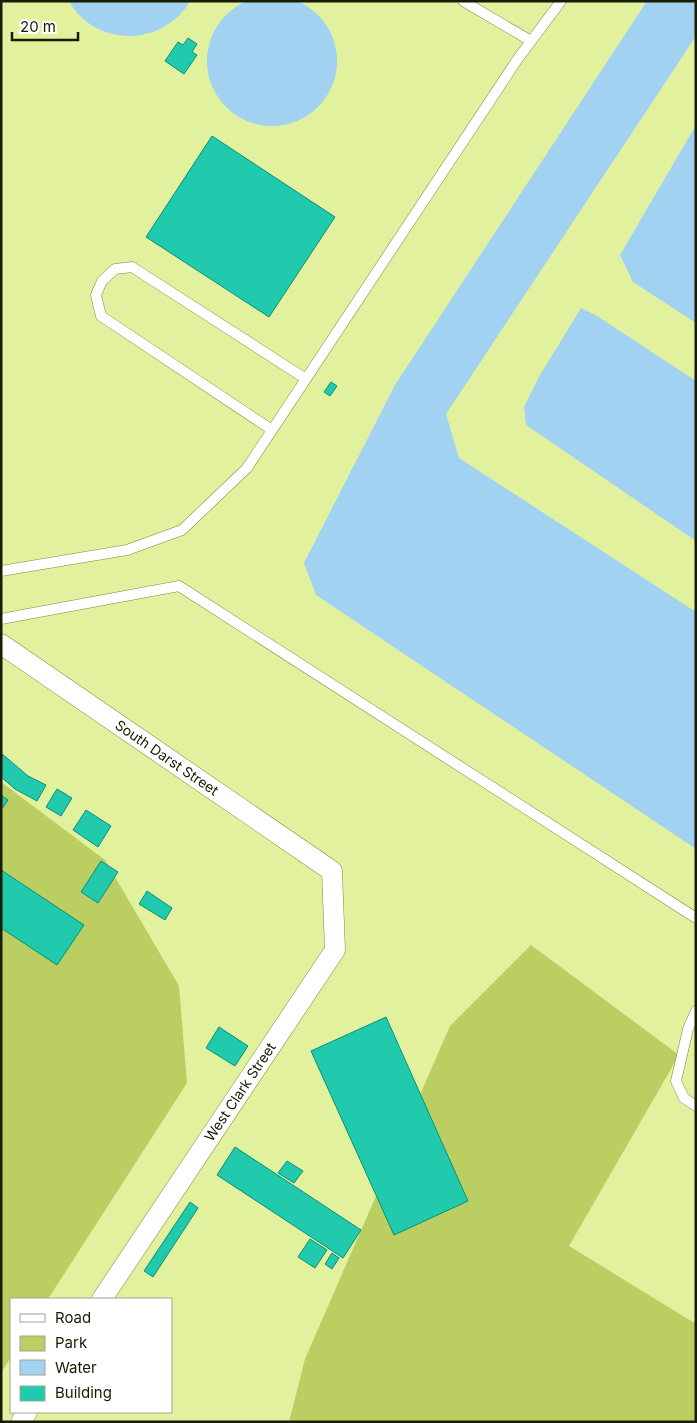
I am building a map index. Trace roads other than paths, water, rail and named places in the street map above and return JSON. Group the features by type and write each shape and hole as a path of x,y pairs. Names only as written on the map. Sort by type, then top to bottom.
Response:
{"street":[{"name":"South Darst Street","path":"1,644 332,871"},
{"name":"West Clark Street","path":"103,1298 335,950 332,871"}],"lane":[{"path":"463,1 531,41"},
{"path":"1,571 127,550 182,530 247,468 517,60 561,1"},
{"path":"272,430 101,316 96,295 102,281 115,269 132,267 306,379"},
{"path":"1,619 179,586 696,918"},
{"path":"696,1011 688,1029 676,1081 684,1098 696,1106"}],"water":[{"path":"253,-1 291,-1 308,7 326,25 336,48 336,74 326,97 308,115 285,125 259,125 236,115 218,97 208,74 208,48 218,25 236,7"},
{"path":"69,1 190,1 178,16 164,27 147,34 130,36 112,34 95,27 81,16"},
{"path":"647,1 696,1 696,36 446,414 459,458 696,612 696,849 316,595 304,563 395,385"},
{"path":"696,125 696,323 633,282 620,255"},
{"path":"581,308 597,316 696,381 696,541 526,425 524,407 540,375"}]}
